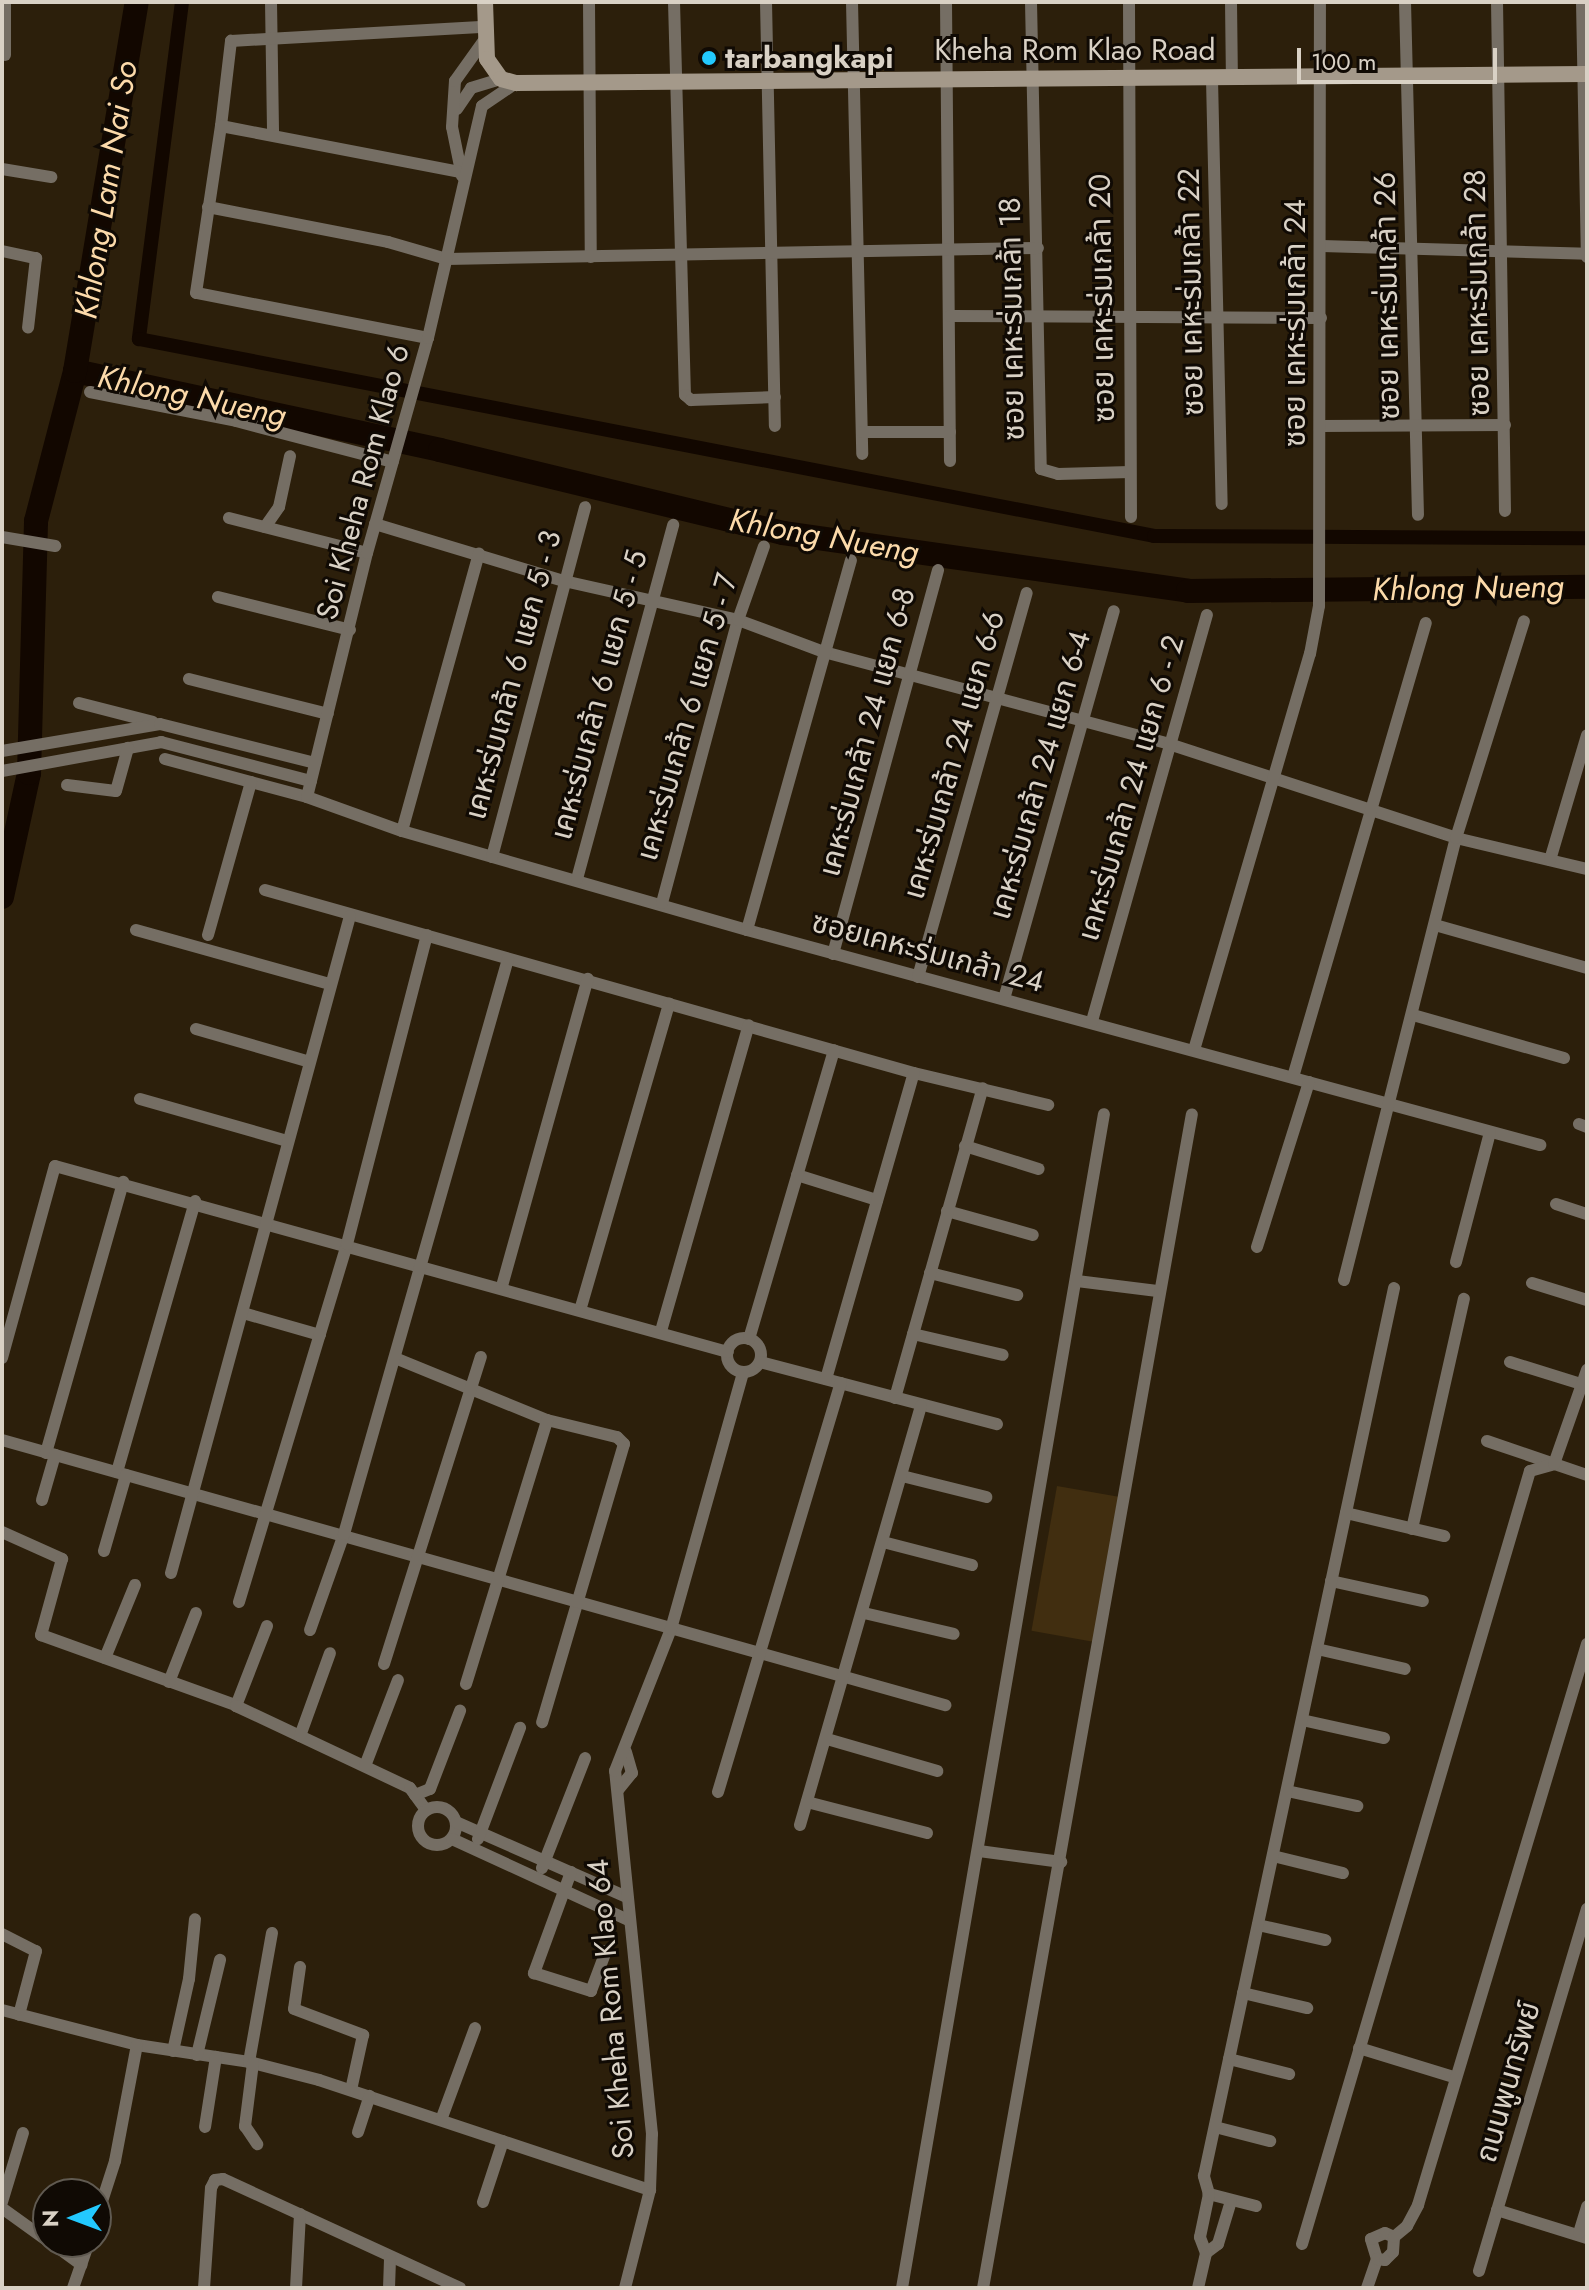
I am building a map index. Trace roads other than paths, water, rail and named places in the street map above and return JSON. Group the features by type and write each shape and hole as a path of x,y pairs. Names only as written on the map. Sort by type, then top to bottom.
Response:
{"street":[{"path":"5,2 5,55"},
{"path":"271,2 273,134"},
{"path":"485,2 487,59 509,81"},
{"path":"589,2 591,257"},
{"path":"674,2 674,83 686,397 775,397"},
{"path":"766,2 764,82 775,426"},
{"path":"852,2 851,81 860,252 862,454"},
{"path":"946,2 950,461"},
{"name":"ซอย เคหะร่มเกล้า 18","path":"1031,2 1029,79 1038,248 1041,469 1058,474 1130,472"},
{"name":"ซอย เคหะร่มเกล้า 20","path":"1129,2 1131,517"},
{"path":"1231,2 1232,79"},
{"name":"ซอย เคหะร่มเกล้า 24","path":"1194,1050 1319,606 1322,246 1320,2"},
{"name":"ซอย เคหะร่มเกล้า 26","path":"1405,2 1410,75 1418,515"},
{"name":"ซอย เคหะร่มเกล้า 28","path":"1497,2 1502,73 1505,511"},
{"path":"1322,246 1587,256 1582,2"},
{"path":"428,338 196,293 221,126 229,43 273,36 485,33"},
{"name":"Soi Kheha Rom Klao 6","path":"462,175 452,127 455,81 485,33"},
{"name":"Kheha Rom Klao Road","path":"509,81 674,83 947,77 1232,79 1585,74"},
{"name":"ซอย เคหะร่มเกล้า 22","path":"1212,79 1222,504"},
{"path":"452,127 464,92 509,81"},
{"name":"Soi Kheha Rom Klao 6","path":"307,797 367,553 428,338 447,259 462,175 482,106 509,81"},
{"path":"221,126 273,134 462,175"},
{"path":"2,169 51,177"},
{"path":"208,207 388,242 447,259 1038,248"},
{"path":"2,251 36,258 28,328"},
{"path":"950,316 1321,318"},
{"path":"90,392 394,457"},
{"path":"1321,426 1505,425"},
{"path":"862,432 950,432"},
{"path":"265,527 279,507 290,456"},
{"name":"เคหะร่มเกล้า 6 แยก 5 - 3","path":"492,857 585,507"},
{"path":"229,518 367,553"},
{"path":"375,524 564,581 649,603 738,620 824,652 910,672 1169,744 1370,807 1456,838 1587,869"},
{"name":"เคหะร่มเกล้า 6 แยก 5 - 5","path":"577,879 649,603 673,525"},
{"path":"2,537 55,546"},
{"name":"เคหะร่มเกล้า 6 แยก 5 - 7","path":"662,903 738,620 764,546"},
{"path":"402,831 479,554"},
{"path":"747,930 851,560"},
{"name":"เคหะร่มเกล้า 24 แยก 6-8","path":"833,954 938,570"},
{"name":"เคหะร่มเกล้า 24 แยก 6-6","path":"918,977 1027,593"},
{"path":"218,597 350,630"},
{"name":"เคหะร่มเกล้า 24 แยก 6-4","path":"1004,999 1114,611"},
{"name":"เคหะร่มเกล้า 24 แยก 6 - 2","path":"1092,1021 1207,615"},
{"path":"1344,1280 1456,838 1524,621"},
{"path":"1293,1077 1426,623"},
{"path":"189,679 328,714"},
{"path":"79,703 315,763"},
{"path":"5,750 160,724"},
{"path":"140,727 144,745"},
{"path":"1550,860 1587,735"},
{"path":"6,770 161,742 311,781"},
{"path":"67,785 116,791 128,748"},
{"name":"ซอยเคหะร่มเกล้า 24","path":"165,759 307,797 402,831 662,903 747,930 1092,1021 1390,1106 1540,1145"},
{"path":"208,935 251,782"},
{"path":"265,890 914,1073 1048,1105"},
{"path":"171,1573 268,1222 307,1061 350,916"},
{"path":"1435,925 1587,968"},
{"path":"136,930 330,984"},
{"path":"239,1602 347,1244 427,935"},
{"path":"310,1630 344,1534 508,959"},
{"path":"502,1286 588,979"},
{"path":"581,1307 669,1004"},
{"path":"1413,1015 1564,1058"},
{"path":"661,1331 749,1025"},
{"path":"196,1029 307,1061"},
{"path":"749,1339 834,1050"},
{"path":"826,1379 914,1073"},
{"path":"1257,1247 1309,1082"},
{"path":"895,1398 983,1088"},
{"path":"140,1099 287,1141"},
{"path":"902,2288 1104,1114"},
{"path":"983,2288 1061,1862 1157,1291 1192,1114"},
{"path":"1456,1262 1490,1132"},
{"path":"965,1146 1039,1169"},
{"path":"2,1358 54,1168 195,1201 581,1307 728,1352"},
{"path":"797,1175 877,1200"},
{"path":"42,1500 50,1454 123,1182"},
{"path":"104,1551 121,1474 195,1201"},
{"path":"1556,1204 1587,1214"},
{"path":"947,1211 1033,1235"},
{"path":"930,1273 1017,1295"},
{"path":"1077,1281 1157,1291"},
{"path":"1532,1283 1587,1300"},
{"path":"1198,2288 1206,2253 1200,2237 1209,2194 1204,2176 1394,1288"},
{"path":"1412,1529 1464,1299"},
{"path":"243,1313 320,1335"},
{"path":"913,1334 1003,1355"},
{"path":"743,1372 731,1365 728,1352 736,1340 749,1339 760,1348 760,1362"},
{"path":"384,1664 421,1556 481,1357"},
{"path":"395,1358 547,1420 617,1437 624,1444 581,1603 542,1722"},
{"path":"618,1790 632,1773 626,1752 671,1629 743,1372 760,1362 997,1424"},
{"path":"1510,1362 1581,1384"},
{"path":"1554,1464 1587,1370"},
{"path":"718,1792 841,1383"},
{"path":"800,1825 864,1613 921,1406"},
{"path":"466,1684 547,1420"},
{"path":"2,1440 761,1652 844,1680 945,1705"},
{"path":"1487,1441 1587,1475"},
{"path":"1302,2244 1530,1471 1554,1464"},
{"path":"902,1476 986,1497"},
{"path":"1346,1513 1444,1536"},
{"path":"2,1532 62,1559 41,1635 238,1706 365,1766 415,1795 426,1810"},
{"path":"883,1542 972,1565"},
{"path":"1331,1581 1423,1601"},
{"path":"105,1658 135,1585"},
{"path":"169,1682 196,1613"},
{"path":"864,1613 954,1634"},
{"path":"238,1706 267,1626"},
{"path":"1377,2259 1390,2257 1394,2237 1407,2226 1418,2205 1453,2077 1587,1644"},
{"path":"1317,1649 1405,1669"},
{"path":"300,1736 330,1653"},
{"path":"365,1766 398,1680"},
{"path":"415,1795 430,1789 460,1711"},
{"path":"1302,1720 1384,1738"},
{"path":"474,1849 520,1728"},
{"path":"827,1739 937,1771"},
{"name":"Soi Kheha Rom Klao 64","path":"625,2288 650,2190 652,2134 615,1771 626,1752"},
{"path":"538,1878 585,1758"},
{"path":"1287,1791 1357,1806"},
{"path":"807,1802 927,1833"},
{"path":"426,1810 445,1808 456,1822 627,1897"},
{"path":"426,1810 418,1825 422,1838 433,1845 452,1839 630,1921"},
{"path":"452,1839 456,1822"},
{"path":"979,1851 1061,1862"},
{"path":"1273,1856 1343,1873"},
{"path":"571,1872 534,1973 591,1991 606,1951"},
{"name":"ถนนพูนทรัพย์","path":"1479,2271 1587,1909"},
{"path":"173,2051 189,1979 195,1919"},
{"path":"1258,1925 1325,1940"},
{"path":"257,2144 245,2126 251,2062 272,1933"},
{"path":"2,1934 36,1951 19,2015"},
{"path":"197,2055 220,1960"},
{"path":"300,1967 294,2009 363,2035 351,2090"},
{"path":"1243,1993 1307,2008"},
{"path":"2,2010 137,2045 251,2062 370,2096 650,2190"},
{"path":"441,2120 475,2028"},
{"path":"110,2178 137,2045"},
{"path":"1359,2048 1453,2077"},
{"path":"205,2127 216,2057"},
{"path":"1229,2059 1289,2074"},
{"path":"358,2132 370,2096"},
{"path":"1215,2127 1270,2141"},
{"path":"23,2133 2,2205 32,2228"},
{"path":"483,2202 503,2141"},
{"path":"204,2288 215,2180 259,2193 390,2258 460,2288"},
{"path":"1209,2194 1256,2206"},
{"path":"1206,2253 1218,2244 1231,2201"},
{"path":"1497,2210 1583,2235 1587,2206"},
{"path":"296,2288 300,2214"},
{"path":"1377,2259 1370,2250 1371,2239 1385,2233 1394,2237"},
{"path":"72,2258 82,2265"},
{"path":"73,2288 84,2258"},
{"path":"389,2288 390,2258"},
{"path":"1367,2288 1377,2259"}],"waterway":[{"name":"Khlong Lam Nai So","path":"2,897 29,773 36,521 75,371 137,2"},
{"path":"182,2 139,339 1154,536 1587,538"},
{"name":"Khlong Nueng","path":"75,371 440,450 783,533 1188,591 1587,587"}],"place":[{"name":"tarbangkapi","path":"709,58"}]}
